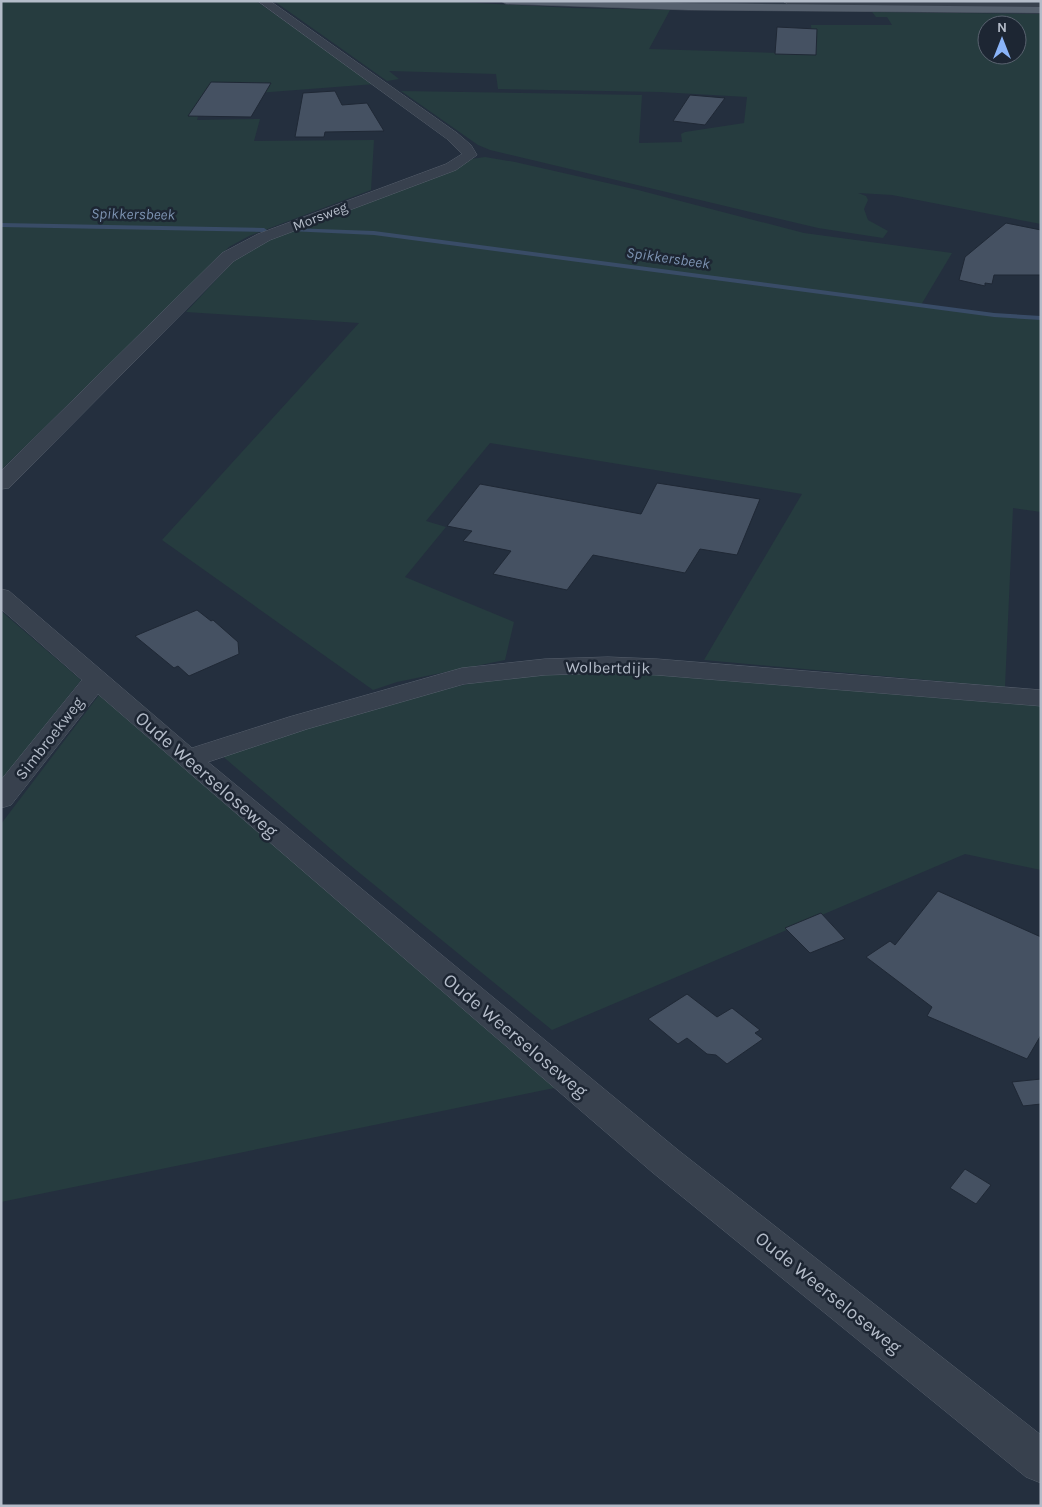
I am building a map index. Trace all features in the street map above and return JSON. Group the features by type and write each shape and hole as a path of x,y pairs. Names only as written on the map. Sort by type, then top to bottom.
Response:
{"main road":[{"path":"506,1 1041,10"}],"street":[{"name":"Morsweg","path":"1,483 228,257 264,237 451,166 470,155 466,148 452,136 263,1"},
{"path":"788,1 1041,6"},
{"name":"Oude Weerseloseweg","path":"1,596 188,759 665,1161 1041,1462"},
{"name":"Wolbertdijk","path":"188,759 298,723 462,676 545,667 608,665 657,667 1041,698"},
{"name":"Simbroekweg","path":"1,799 97,678"}],"green space":[{"path":"1,1 256,1 375,84 204,97 197,120 260,119 254,141 374,140 371,190 249,236 229,247 1,470"},
{"path":"274,1 440,1 572,8 670,10 649,49 813,54 811,25 892,25 887,17 876,17 872,12 1041,14 1041,224 892,195 858,193 866,196 868,200 864,209 868,220 888,231 883,238 818,228 490,150 478,145 401,91 642,95 639,143 682,142 681,134 685,132 744,123 747,97 660,92 498,89 496,74 389,71 399,79 387,81"},
{"path":"485,157 638,190 804,233 952,253 921,305 994,315 1041,318 1041,512 1013,508 1005,687 704,660 802,494 490,443 426,521 446,527 405,577 514,622 505,660 397,682 373,690 162,540 359,323 186,312 233,262 251,249 274,237 471,159"},
{"path":"1,611 81,680 1,782"},
{"path":"632,672 1041,702 1041,870 965,854 552,1030 345,861 220,754 413,697 505,675"},
{"path":"99,695 559,1087 1,1202 1,824"}],"building":[{"path":"777,27 817,29 816,55 775,54"},
{"path":"211,82 271,83 251,117 188,116"},
{"path":"335,91 342,105 367,103 384,131 325,132 324,137 295,137 303,93"},
{"path":"690,95 725,98 705,125 673,121"},
{"path":"1006,223 1041,230 1041,275 994,275 992,284 985,283 985,286 959,280 965,257"},
{"path":"657,483 760,499 737,555 700,549 685,573 593,555 567,590 493,574 511,551 463,541 472,531 447,526 480,484 641,514"},
{"path":"197,610 211,621 213,620 238,642 239,654 189,676 178,666 174,668 135,636"},
{"path":"938,891 1041,937 1041,1035 1027,1059 927,1016 932,1007 866,957 890,941 895,945"},
{"path":"821,913 845,939 810,953 785,928"},
{"path":"687,994 717,1017 732,1008 760,1030 755,1033 763,1039 727,1064 716,1055 707,1054 687,1038 678,1044 648,1019"},
{"path":"1041,1079 1041,1104 1023,1106 1012,1082"},
{"path":"965,1169 991,1185 976,1204 950,1188"}],"waterway":[{"name":"Spikkersbeek","path":"1,225 264,230"},
{"name":"Spikkersbeek","path":"291,230 374,233 994,315 1041,318"}]}
